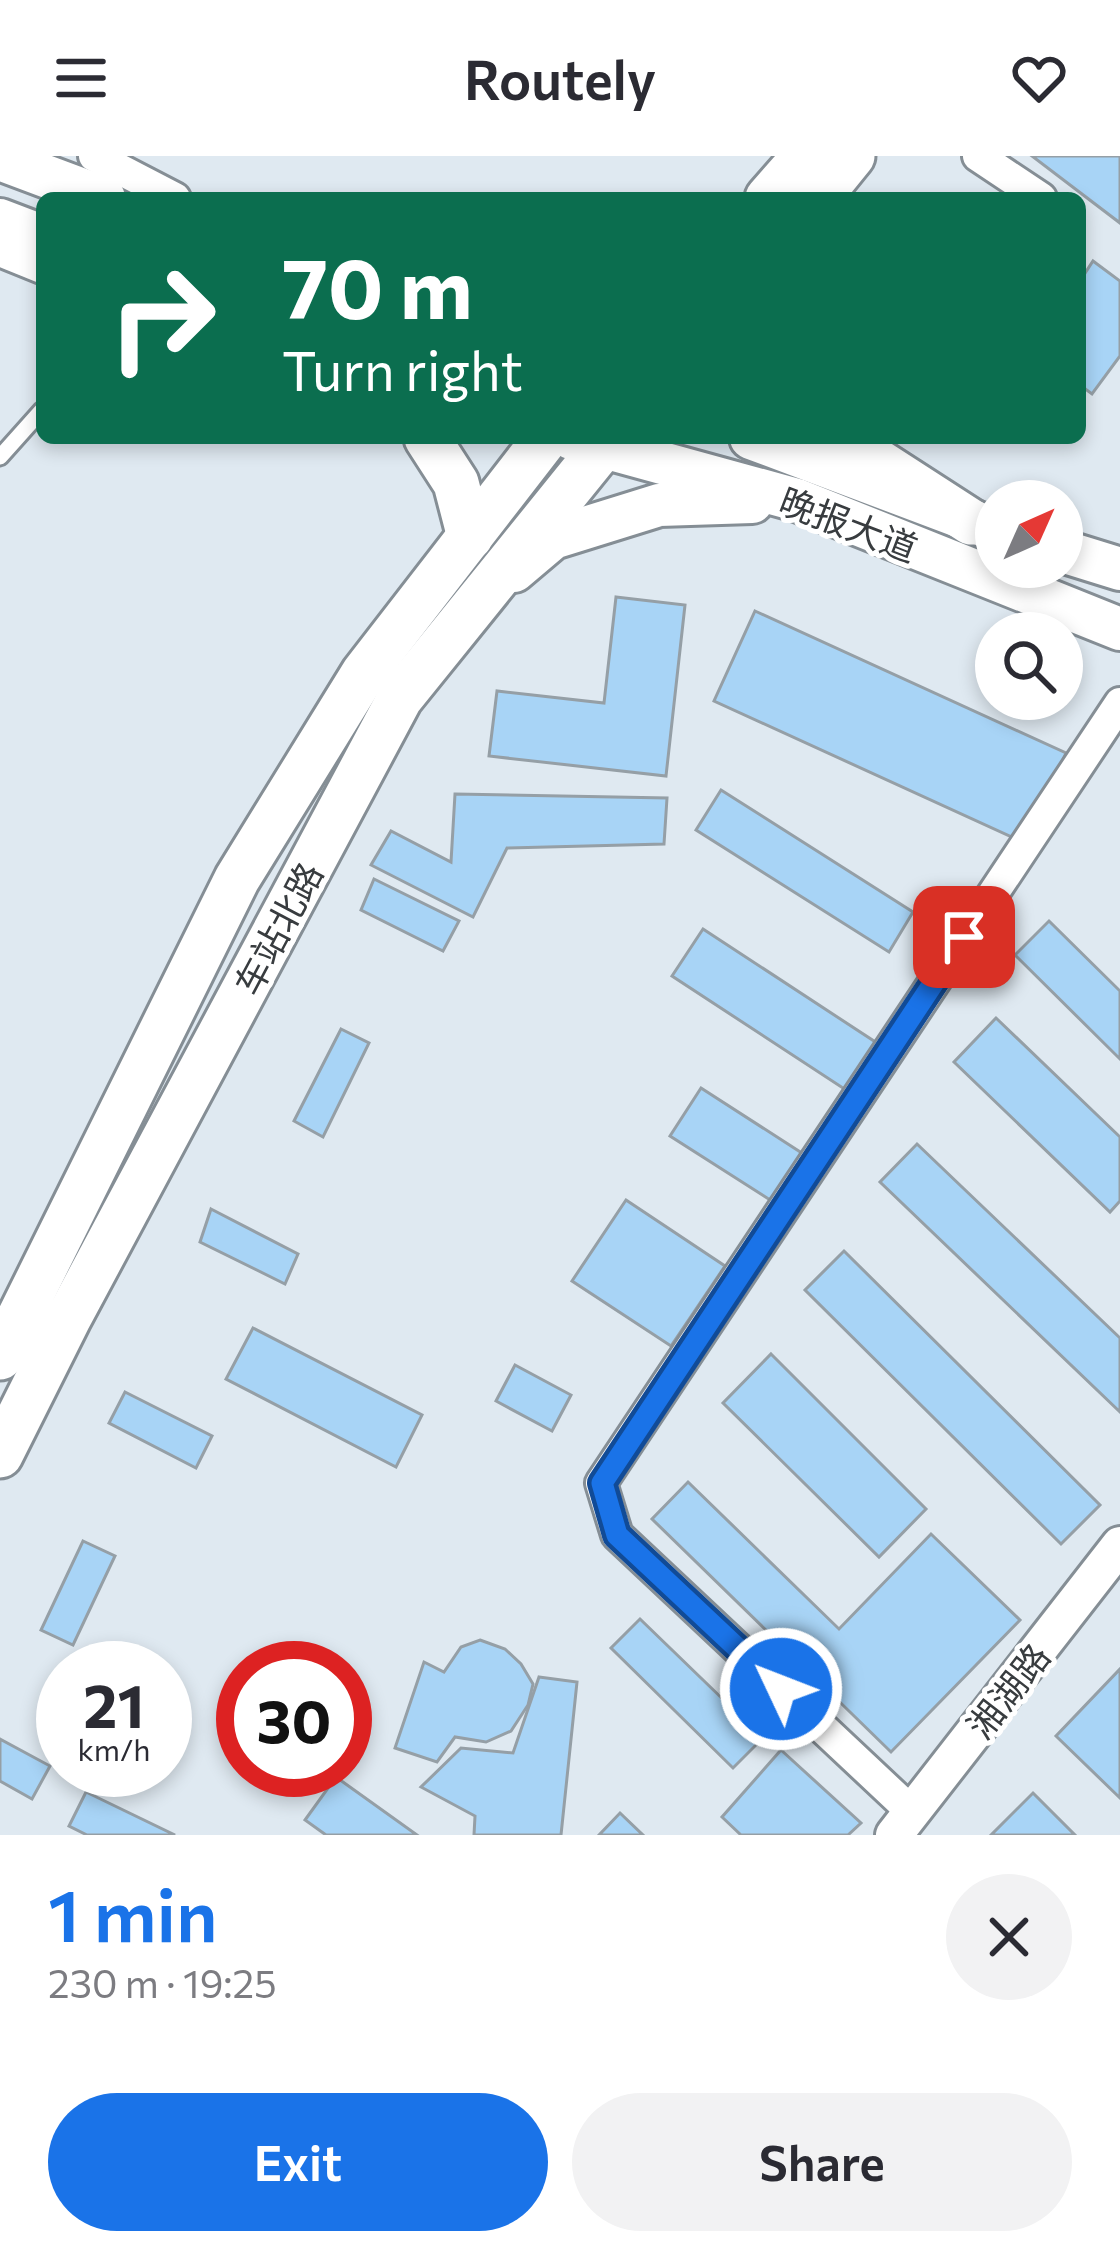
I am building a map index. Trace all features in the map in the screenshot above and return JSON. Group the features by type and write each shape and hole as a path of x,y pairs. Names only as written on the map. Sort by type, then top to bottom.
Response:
{"main road":[{"path":"774,192 805,156"},
{"path":"823,192 852,156"},
{"path":"0,159 88,192"},
{"path":"0,220 36,234"},
{"path":"431,444 455,483 470,536"},
{"name":"车站北路","path":"0,1358 237,879 364,673 541,444"},
{"name":"车站北路","path":"0,1455 400,698 592,444"},
{"name":"晚报大道","path":"604,444 797,500 1120,629"},
{"name":"晚报大道","path":"768,444 975,523"},
{"path":"852,444 975,520"},
{"path":"472,607 553,538 659,506 797,500"},
{"path":"1083,558 1120,569"}],"street":[{"path":"94,156 164,192"},
{"path":"978,156 1032,192"},
{"path":"0,251 36,266"},
{"path":"903,1824 617,1535 602,1483 1120,703"},
{"name":"湘湖路","path":"903,1824 1120,1545"}],"lane":[{"path":"0,458 36,417"}],"building":[{"path":"1032,156 1120,156 1120,223 1086,197 1086,192 1079,192"},
{"path":"1093,261 1120,281 1120,356 1092,394 1086,390 1086,272"},
{"path":"616,597 685,605 666,776 489,756 497,691 604,703"},
{"path":"755,611 975,711 975,720 994,720 1066,753 1025,843 714,701"},
{"path":"721,790 913,912 889,952 696,830"},
{"path":"455,794 667,798 664,844 507,848 473,917 371,865 391,831 451,862"},
{"path":"374,879 459,921 443,951 361,910"},
{"path":"1049,921 1120,991 1120,1059 1015,955"},
{"path":"703,929 880,1045 849,1092 672,976"},
{"path":"996,1018 1120,1137 1120,1201 1110,1212 954,1062"},
{"path":"341,1029 369,1043 323,1137 294,1121"},
{"path":"701,1088 808,1157 778,1205 670,1136"},
{"path":"917,1144 1120,1338 1120,1412 880,1182"},
{"path":"626,1200 725,1266 671,1346 572,1281"},
{"path":"211,1209 298,1254 285,1284 200,1242"},
{"path":"844,1251 1100,1505 1061,1544 805,1290"},
{"path":"253,1328 422,1415 396,1467 226,1379"},
{"path":"771,1354 926,1509 879,1557 723,1403"},
{"path":"515,1365 571,1395 552,1431 496,1401"},
{"path":"125,1392 212,1436 196,1468 109,1423"},
{"path":"688,1482 839,1629 931,1534 1020,1620 891,1752 652,1519"},
{"path":"83,1541 115,1556 75,1641 41,1630"},
{"path":"640,1619 763,1738 733,1768 611,1648"},
{"path":"480,1640 505,1649 533,1684 528,1705 511,1731 486,1742 455,1737 437,1762 395,1748 424,1662 444,1672 461,1647"},
{"path":"1120,1669 1120,1798 1056,1736"},
{"path":"539,1677 577,1682 561,1835 474,1835 475,1816 421,1787 461,1748 513,1753"},
{"path":"0,1739 36,1758 32,1799 0,1781"},
{"path":"781,1750 861,1823 848,1835 741,1835 722,1817"},
{"path":"1033,1793 1075,1835 991,1835"},
{"path":"84,1797 96,1797 175,1835 87,1835 69,1826"},
{"path":"322,1797 364,1797 417,1835 326,1835 305,1820"},
{"path":"620,1813 643,1835 599,1835"}],"route":[{"path":"781,1689 617,1535 602,1483 964,937"}]}
